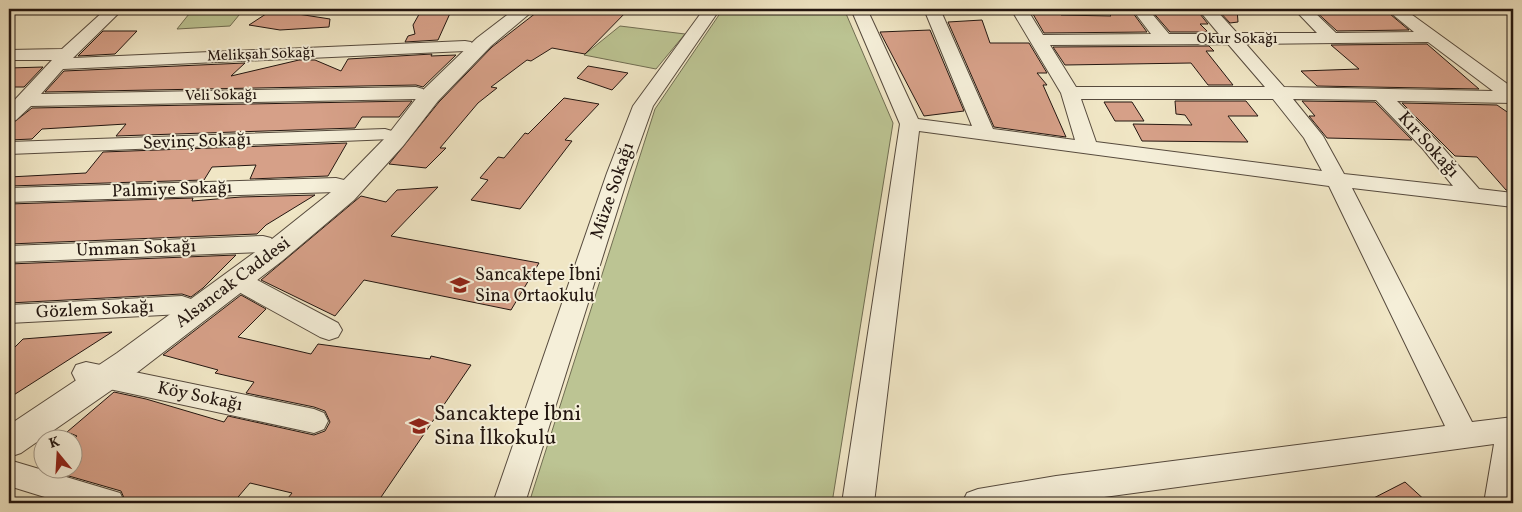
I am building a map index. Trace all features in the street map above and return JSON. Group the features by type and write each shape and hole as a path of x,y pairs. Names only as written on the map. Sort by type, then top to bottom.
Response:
{"street":[{"path":"9,116 26,100 62,59 115,9"},
{"name":"Alsancak Caddesi","path":"9,443 336,185 424,93 465,46 511,9"},
{"name":"Alsancak Caddesi","path":"9,426 95,375 128,362 237,280 345,194 395,140 424,93 526,9"},
{"name":"Müze Sokağı","path":"509,503 618,173 643,106 712,9"},
{"path":"858,503 910,124 863,9"},
{"path":"932,9 985,134"},
{"path":"1019,9 1040,40 1070,94 1088,148"},
{"path":"1140,9 1164,39"},
{"path":"1206,9 1313,136 1337,180 1464,435"},
{"path":"1302,9 1332,38"},
{"path":"1394,9 1513,97"},
{"name":"Okur Sokağı","path":"1040,40 1434,37"},
{"name":"Melikşah Sokağı","path":"9,55 62,59 465,46"},
{"name":"Veli Sokağı","path":"26,100 424,93"},
{"path":"1070,94 1277,93 1513,97"},
{"name":"Kır Sokağı","path":"1382,96 1430,146 1473,196"},
{"path":"910,124 1337,180 1513,200"},
{"name":"Sevinç Sokağı","path":"9,148 385,135"},
{"name":"Palmiye Sokağı","path":"9,195 336,185"},
{"name":"Umman Sokağı","path":"9,254 263,244"},
{"path":"237,280 329,330"},
{"name":"Gözlem Sokağı","path":"9,314 182,305"},
{"name":"Köy Sokağı","path":"95,375 314,422"},
{"path":"978,503 1064,496 1464,435 1512,435 1500,503"},
{"path":"9,473 110,503"}],"green space":[{"path":"193,9 244,9 230,26 177,29"},
{"path":"723,9 844,9 893,123 832,503 529,503 655,109"},
{"path":"620,26 685,34 656,69 584,55"}],"building":[{"path":"422,9 452,9 438,40 405,42 408,36 415,34 413,25"},
{"path":"541,9 629,9 585,54 552,48 531,61 527,60 491,87 497,88 478,103 440,148 446,148 426,168 389,164 439,102 492,47"},
{"path":"1030,9 1056,9 1061,15 1111,16 1104,9 1130,9 1147,32 1044,33"},
{"path":"1150,9 1196,9 1208,24 1200,24 1208,32 1170,32"},
{"path":"1217,9 1237,9 1238,22 1230,23"},
{"path":"1313,9 1384,9 1409,30 1337,31"},
{"path":"272,10 330,19 329,27 280,30 249,25"},
{"path":"982,20 990,43 1029,43 1047,73 1037,73 1047,85 1043,85 1066,137 994,127 948,22"},
{"path":"930,30 964,111 924,116 880,32"},
{"path":"103,31 137,31 115,54 78,56"},
{"path":"1427,44 1479,89 1317,86 1301,71 1359,69 1331,45"},
{"path":"1209,46 1214,51 1206,51 1233,85 1208,85 1191,63 1065,65 1053,47"},
{"path":"432,54 431,56 456,55 423,87 416,85 45,92 64,71 245,63 231,76 299,60 315,60 341,71 348,59"},
{"path":"588,66 628,73 612,90 577,78"},
{"path":"43,67 24,87 9,87 9,68"},
{"path":"564,98 599,104 565,140 572,141 520,209 471,200 488,180 480,178 498,157 504,158 525,133 528,134"},
{"path":"412,101 399,117 362,117 355,128 116,136 126,124 42,129 32,139 9,140 9,126 32,108"},
{"path":"1175,101 1246,101 1258,116 1228,116 1248,142 1142,141 1133,124 1192,125 1185,115 1176,114"},
{"path":"1302,101 1375,102 1412,140 1327,138 1309,116 1315,116"},
{"path":"1104,102 1132,102 1144,121 1115,121"},
{"path":"1402,103 1497,105 1513,116 1513,191 1506,190 1477,157 1455,156"},
{"path":"347,143 328,176 250,179 256,165 212,167 204,180 9,186 9,177 86,173 103,152"},
{"path":"438,187 391,236 539,263 511,310 364,280 335,316 261,280 361,196 386,202 397,190"},
{"path":"315,195 266,225 257,234 9,244 9,204 193,198 192,201 241,197"},
{"path":"236,255 203,288 191,297 182,294 9,303 9,264"},
{"path":"241,295 266,309 238,337 311,354 318,344 430,359 431,356 471,365 377,503 284,503 292,493 250,483 233,503 145,503 124,498 121,491 82,480 82,430 69,430 114,392 146,399 224,422 228,416 314,435 325,431 330,422 325,411 314,407 246,393 254,382 215,373 218,370 163,355"},
{"path":"112,332 9,398 9,353 23,339"},
{"path":"1405,482 1428,503 1364,503"}],"place":[{"name":"Sancaktepe İbni Sina Ortaokulu","path":"460,285"},
{"name":"Sancaktepe İbni Sina İlkokulu","path":"419,426"}]}
